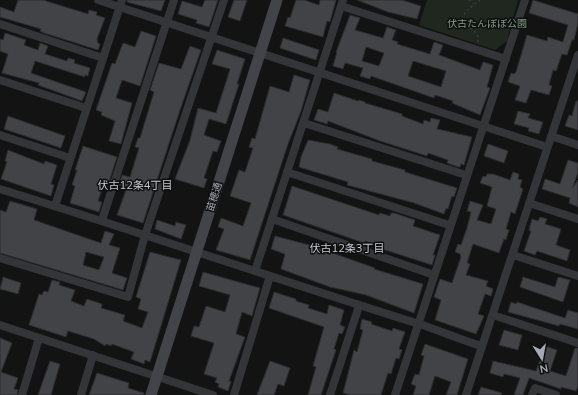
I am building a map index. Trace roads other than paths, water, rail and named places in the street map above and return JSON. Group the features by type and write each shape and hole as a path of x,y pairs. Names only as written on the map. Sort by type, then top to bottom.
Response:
{"street":[{"path":"98,0 120,4 167,22 547,147"},
{"path":"102,220 174,0"},
{"path":"0,258 128,298 145,235 213,37 224,0"},
{"name":"苗穂通","path":"151,395 277,0"},
{"path":"395,395 449,225 506,58 524,0"},
{"path":"255,271 342,3 506,58"},
{"path":"55,206 86,108 104,58 120,4"},
{"path":"0,24 104,58"},
{"path":"466,395 513,255 547,147 575,75 578,55"},
{"path":"0,80 86,108"},
{"path":"304,123 466,175"},
{"path":"0,135 70,158"},
{"path":"551,136 578,145"},
{"path":"288,172 449,225"},
{"path":"0,189 102,220 482,346"},
{"path":"529,203 578,219"},
{"path":"272,219 434,274"},
{"path":"513,255 578,276"},
{"path":"234,395 270,276"},
{"path":"330,395 359,306"},
{"path":"493,315 578,342"},
{"path":"0,325 213,395"},
{"path":"22,395 39,338"},
{"path":"81,395 93,355"},
{"path":"532,395 535,388 556,395"}],"district":[{"name":"伏古12条4丁目","path":"135,185"},
{"name":"伏古12条3丁目","path":"347,248"}],"park label":[{"name":"伏古たんぽぽ公園","path":"487,23"}]}
